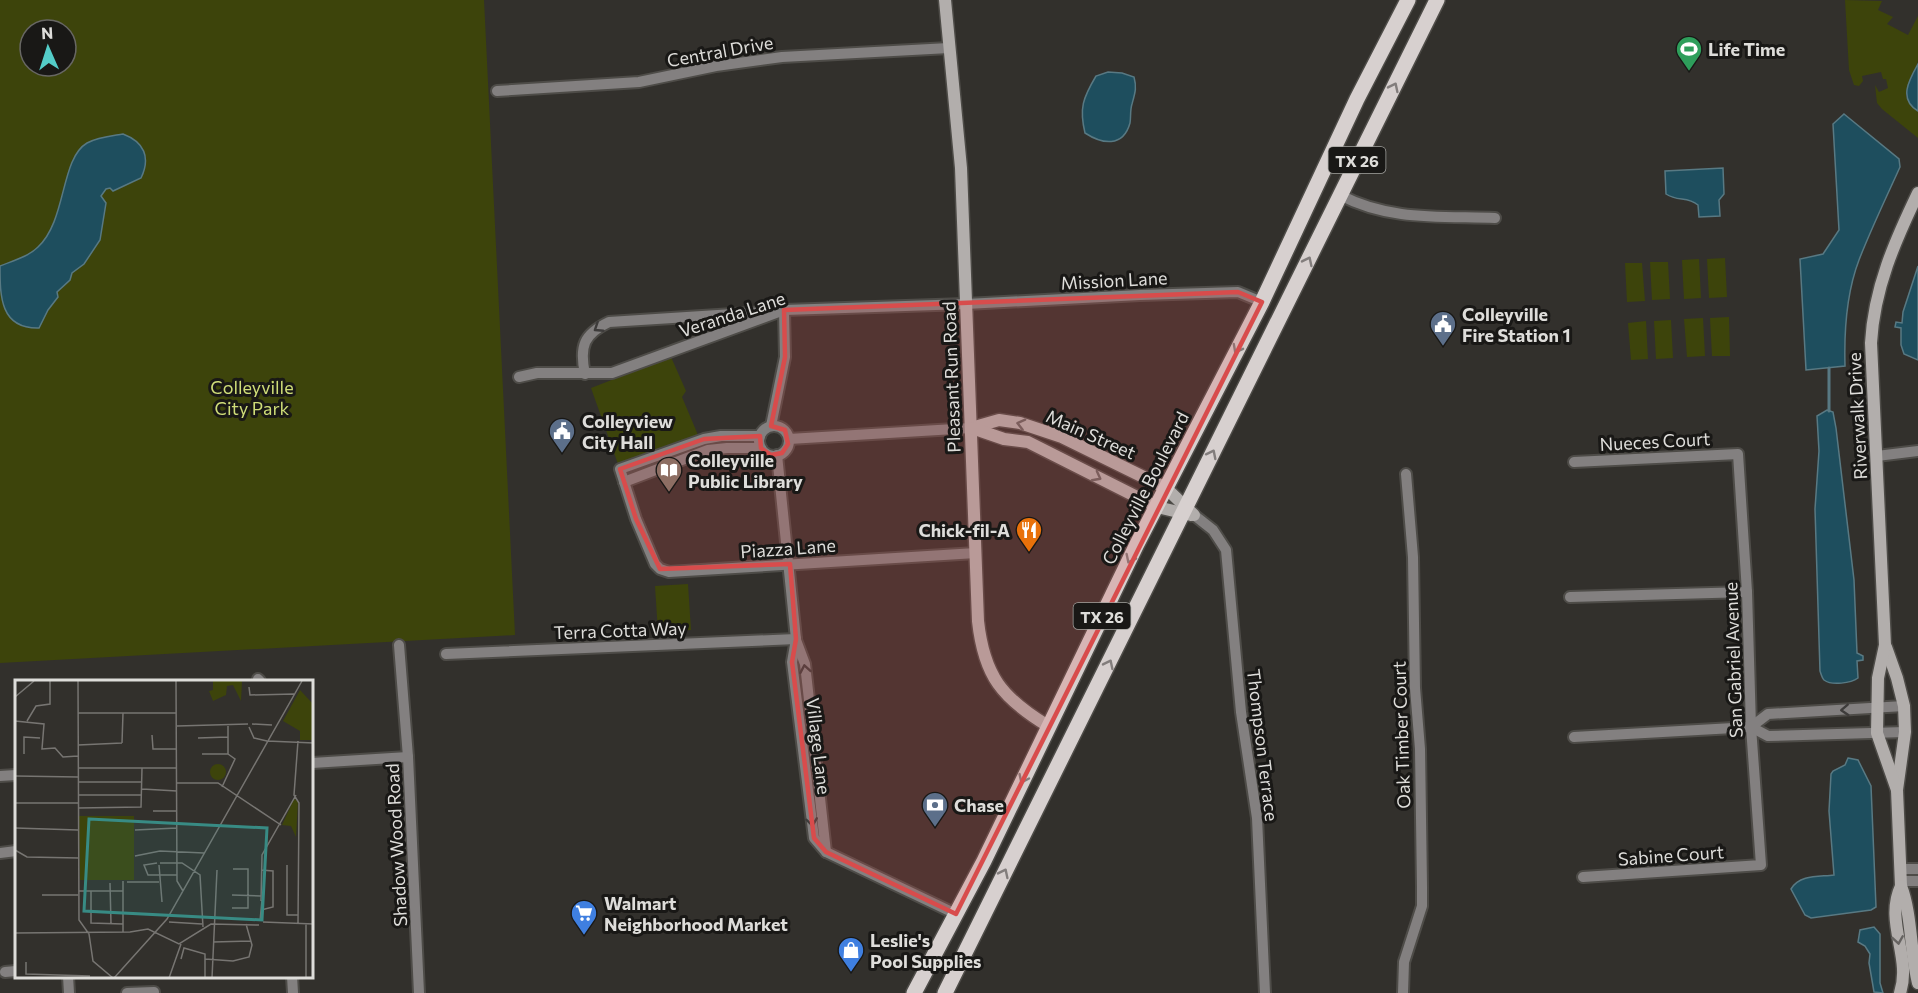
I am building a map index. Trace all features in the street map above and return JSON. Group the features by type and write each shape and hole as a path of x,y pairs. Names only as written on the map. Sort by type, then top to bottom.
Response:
{"main road":[{"name":"Colleyville Boulevard","path":"914,993 956,914 1166,488 1262,302 1319,178 1408,0"},
{"name":"TX 26","path":"945,993 1187,512 1437,0"},
{"path":"1319,178 1340,195"},
{"path":"1262,302 1282,314"}],"street":[{"name":"Pleasant Run Road","path":"945,0 961,168 978,621 981,647 989,668 1008,697 1022,710 1048,726"},
{"name":"Central Drive","path":"497,91 639,82 716,66 782,57 949,48"},
{"name":"Riverwalk Drive","path":"1897,790 1877,733 1878,678 1885,645 1872,323 1886,267 1918,193"},
{"path":"1340,195 1355,203 1394,214 1495,218"},
{"name":"Mission Lane","path":"966,304 1238,292 1262,302"},
{"name":"Veranda Lane","path":"519,377 537,374 612,373 784,310 966,304"},
{"path":"585,374 582,360 588,335 609,322 742,315 784,310 785,357 771,426"},
{"name":"Main Street","path":"789,439 971,428 999,420 1020,423 1062,437 1166,488 1187,512"},
{"path":"771,426 785,430 789,439 786,450 777,455 765,452 761,448 760,436 771,426"},
{"name":"Main Street","path":"971,428 1004,439 1028,442 1157,507 1187,512"},
{"path":"760,436 721,436 704,439 620,469 624,482 708,450 761,448"},
{"path":"1877,456 1918,451"},
{"name":"Nueces Court","path":"1574,462 1738,454"},
{"name":"San Gabriel Avenue","path":"1738,454 1747,592 1751,727 1761,865"},
{"name":"Village Lane","path":"777,455 796,639 792,662 814,838 826,852 956,914"},
{"name":"Oak Timber Court","path":"1403,993 1404,962 1422,906 1420,749 1415,688 1413,556 1406,474"},
{"name":"Piazza Lane","path":"624,482 636,519 655,564 660,569 669,572 976,553"},
{"name":"Thompson Terrace","path":"1187,512 1213,530 1226,550 1241,712 1257,818 1264,993"},
{"path":"1570,597 1747,592"},
{"name":"Terra Cotta Way","path":"446,654 796,639"},
{"name":"Shadow Wood Road","path":"399,645 408,757 419,993"},
{"name":"Riverwalk Drive","path":"1885,645 1904,706 1905,732 1897,790 1901,879 1918,982"},
{"path":"1751,727 1768,714 1904,706"},
{"path":"1574,736 1751,727 1768,736 1905,732"},
{"path":"314,764 408,757"},
{"path":"0,776 15,775"},
{"path":"0,853 15,851"},
{"name":"Sabine Court","path":"1583,877 1761,865"},
{"path":"1901,879 1918,869"},
{"path":"1901,879 1918,881"},
{"name":"Riverwalk Drive","path":"1900,993 1905,972 1897,938 1895,898 1901,879"},
{"path":"68,978 69,993"},
{"path":"292,978 293,993"},
{"path":"127,993 154,992"}],"highlighted area":[{"path":"1238,292 1262,302 956,914 826,852 814,838 792,662 796,639 790,564 660,569 636,519 620,469 704,439 760,436 761,448 771,455 782,453 788,444 785,430 771,426 785,357 784,310"}],"green space":[{"name":"Colleyville City Park","path":"0,0 484,0 515,635 0,663"},
{"path":"1845,0 1882,1 1878,10 1893,17 1887,24 1908,35 1918,16 1917,67 1906,92 1910,105 1918,111 1918,138 1877,103 1875,85 1879,92 1888,88 1881,72 1862,76 1863,81 1859,86 1854,85 1849,70"},
{"path":"1725,258 1727,297 1709,298 1707,259"},
{"path":"1699,259 1701,298 1684,299 1682,260"},
{"path":"1650,262 1668,262 1670,299 1652,300"},
{"path":"1625,263 1642,263 1645,301 1627,302"},
{"path":"1729,317 1730,356 1712,356 1710,318"},
{"path":"1703,318 1705,356 1687,357 1684,319"},
{"path":"1671,320 1673,358 1656,359 1654,321"},
{"path":"1646,321 1648,359 1631,360 1628,323"},
{"path":"671,357 686,391 682,397 698,435 618,464 591,388"},
{"path":"688,584 691,630 658,632 655,586"}],"water":[{"path":"1918,64 1918,111 1908,101 1907,89"},
{"path":"1108,72 1134,77 1135,84 1127,131 1122,137 1111,142 1098,140 1085,133 1082,117 1085,97 1096,76"},
{"path":"1844,114 1899,159 1900,167 1868,237 1851,286 1845,339 1845,366 1806,370 1800,259 1823,254 1839,230 1833,124"},
{"path":"123,134 136,141 144,151 145,163 141,178 113,191 110,188 106,189 101,196 106,203 100,240 84,264 72,273 70,280 57,292 58,297 39,328 16,323 5,309 2,299 0,266 30,253 47,235 54,222 67,176 78,151 91,141"},
{"path":"1723,168 1724,194 1719,200 1720,216 1699,217 1698,205 1666,194 1665,171"},
{"path":"1918,266 1918,360 1904,354 1901,345 1901,328 1895,327 1896,322 1902,323 1903,312"},
{"path":"1827,410 1833,412 1836,428 1854,580 1857,653 1863,656 1863,660 1857,661 1858,678 1841,683 1827,682 1820,671 1815,509 1819,451 1817,416"},
{"path":"1848,758 1858,760 1871,786 1876,907 1871,910 1811,918 1805,915 1791,889 1805,879 1834,875 1829,811 1831,774 1845,765"},
{"path":"1874,927 1880,934 1880,983 1883,993 1874,992 1869,963 1870,954 1865,946 1858,942 1860,930"}],"waterway":[{"path":"1829,368 1829,411"}],"place":[{"name":"Life Time","path":"1689,72"},
{"name":"Colleyville Fire Station 1","path":"1443,347"},
{"name":"Colleyview City Hall","path":"562,454"},
{"name":"Colleyville Public Library","path":"669,493"},
{"name":"Chick-fil-A","path":"1029,553"},
{"name":"Chase","path":"935,828"},
{"name":"Walmart Neighborhood Market","path":"584,936"},
{"name":"Leslie's Pool Supplies","path":"851,973"}]}
